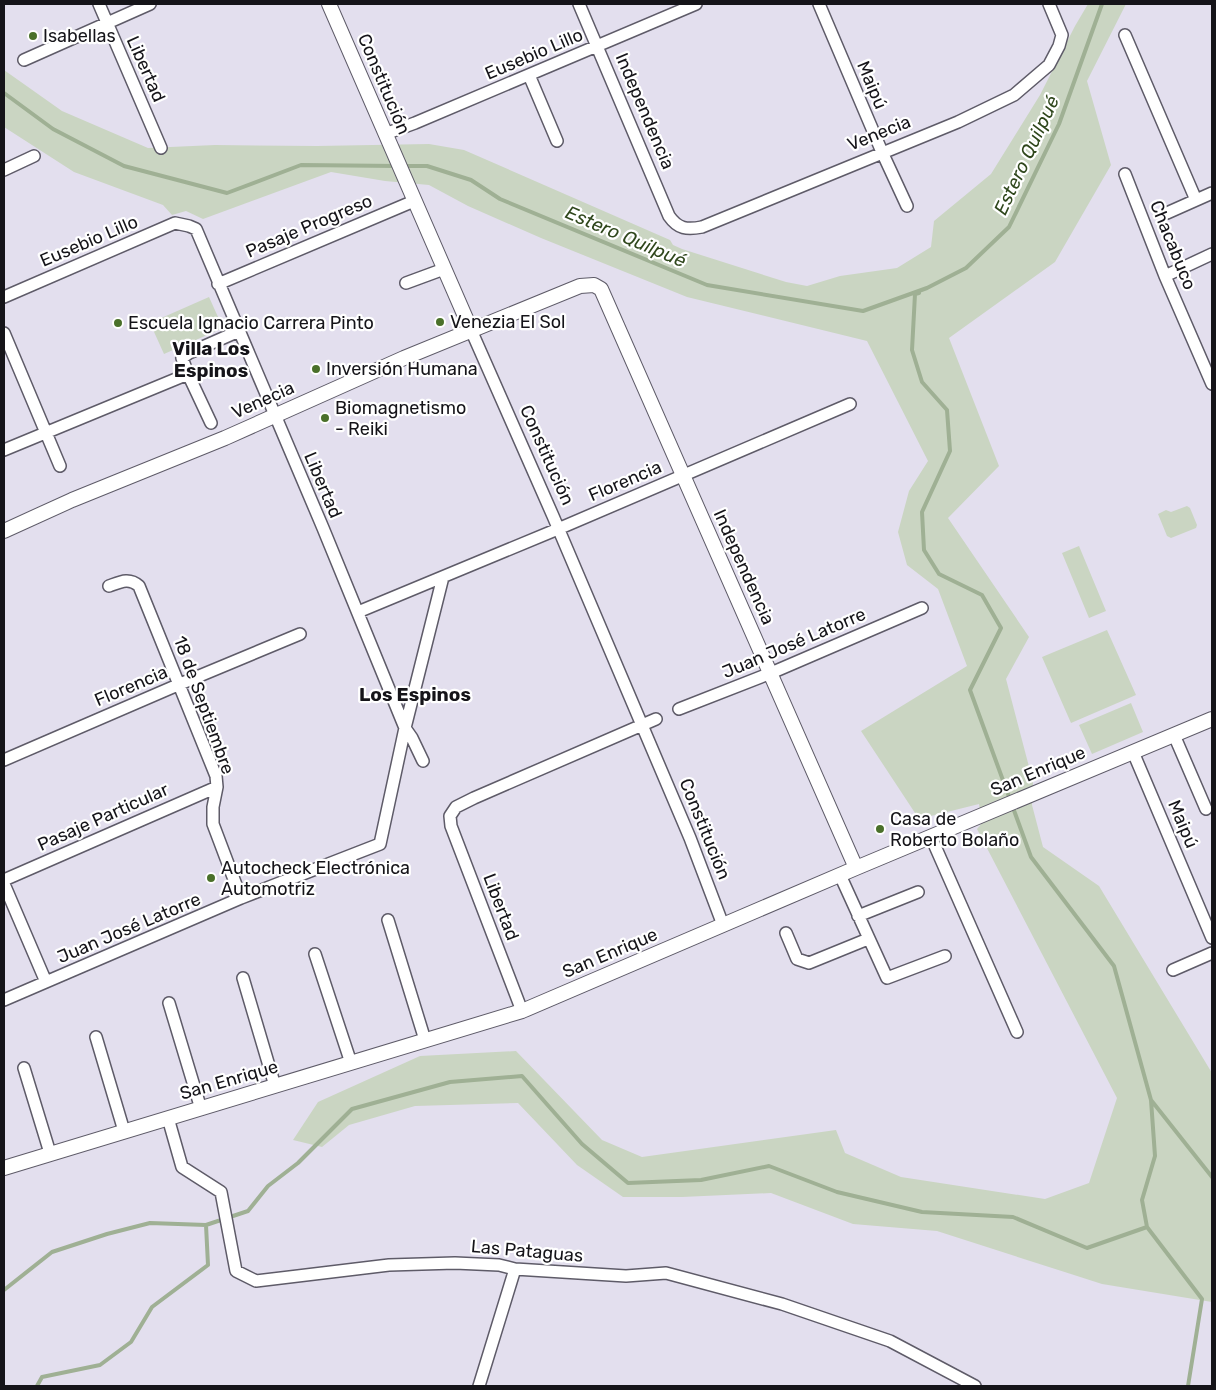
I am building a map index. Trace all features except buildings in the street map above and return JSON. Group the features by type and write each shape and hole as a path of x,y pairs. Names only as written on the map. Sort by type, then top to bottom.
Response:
{"street":[{"name":"Libertad","path":"99,4 161,148"},
{"path":"24,60 150,4"},
{"name":"Constitución","path":"329,4 558,529 690,838 723,925"},
{"name":"Independencia","path":"579,4 669,216 674,224 682,228"},
{"name":"Eusebio Lillo","path":"387,138 415,123 696,4"},
{"name":"Maipú","path":"819,4 907,206"},
{"name":"Venecia","path":"682,228 702,227 958,122 1014,95 1050,66 1059,46 1062,35 1049,4"},
{"path":"1125,35 1196,200"},
{"path":"529,75 557,141"},
{"path":"4,170 34,156"},
{"name":"Chacabuco","path":"1125,174 1165,276 1212,384"},
{"path":"1167,213 1212,193"},
{"name":"Pasaje Progreso","path":"218,284 414,201"},
{"name":"Eusebio Lillo","path":"4,297 175,223 189,226"},
{"name":"Libertad","path":"189,226 196,229 405,728 412,738 423,762"},
{"path":"1165,276 1212,254"},
{"path":"406,283 444,269"},
{"name":"Independencia","path":"594,285 601,289 856,868"},
{"name":"Venecia","path":"4,531 471,330 580,286 594,285"},
{"path":"211,423 182,358 189,353 239,331"},
{"path":"4,333 60,466"},
{"path":"4,450 188,374"},
{"name":"Florencia","path":"358,612 850,404"},
{"path":"405,728 443,577"},
{"name":"18 de Septiembre","path":"109,586 125,581 134,581 139,586 216,776 217,787 213,807 213,824 241,898"},
{"name":"Juan José Latorre","path":"679,709 770,673 922,608"},
{"name":"Florencia","path":"4,760 300,634"},
{"path":"642,726 656,719"},
{"name":"San Enrique","path":"4,1168 522,1011 856,868 1212,719"},
{"name":"Libertad","path":"522,1011 451,826 450,816 456,807 474,798 642,726"},
{"name":"Juan José Latorre","path":"4,1000 241,898 380,844 405,728"},
{"path":"1174,736 1206,809"},
{"name":"Maipú","path":"1132,752 1212,938"},
{"name":"Pasaje Particular","path":"4,880 217,787"},
{"path":"931,837 1017,1032"},
{"path":"840,875 887,978 945,956"},
{"path":"4,884 46,982"},
{"path":"858,916 918,892"},
{"path":"388,920 425,1040"},
{"path":"786,933 797,959 809,963 868,939"},
{"path":"315,954 351,1063"},
{"path":"1173,970 1212,954"},
{"path":"243,978 275,1086"},
{"path":"169,1003 201,1109"},
{"path":"96,1038 124,1131"},
{"path":"24,1068 50,1153"},
{"name":"Las Pataguas","path":"168,1118 182,1167 221,1192 236,1271 256,1281 389,1265 455,1263 626,1276 666,1273 782,1304 890,1341 975,1386"},
{"path":"479,1386 515,1269"}],"green space":[{"path":"1088,4 1126,4 1087,81 1111,165 1055,262 949,338 999,466 948,518 1029,637 1006,679 1033,782 1032,805 1043,847 1099,886 1212,1073 1212,1302 1102,1284 937,1231 853,1224 771,1193 682,1197 623,1197 577,1165 518,1103 415,1106 349,1125 322,1147 293,1140 318,1102 420,1056 516,1051 602,1140 642,1157 836,1130 845,1153 901,1177 1045,1199 1089,1183 1117,1098 977,829 982,823 979,804 919,819 861,731 967,666 938,589 907,565 898,532 909,491 928,461 867,341 687,297 541,238 468,206 429,185 385,181 331,172 203,219 186,211 172,215 163,205 74,172 4,127 4,70 62,111 148,148 215,145 429,144 464,150 670,240 673,245 682,249 786,282 807,286 840,276 897,268 931,247 934,221 991,174 1040,95"},
{"path":"209,297 223,328 164,354 150,323"},
{"path":"1187,506 1190,508 1197,525 1196,528 1171,538 1167,536 1158,514 1166,510 1171,512"},
{"path":"1079,546 1106,611 1089,618 1062,553"},
{"path":"1107,630 1136,695 1071,723 1042,657"},
{"path":"1131,703 1143,732 1092,754 1079,725"}],"waterway":[{"name":"Estero Quilpué","path":"404,166 427,166 471,180 500,199 707,285 863,311 927,288 966,268 1009,227 1059,124 1102,4"},
{"name":"Estero Quilpué","path":"4,93 53,129 124,166 227,193 301,165 397,166"},
{"path":"919,293 915,294 912,350 922,382 947,410 950,451 922,512 924,550 939,574 982,595 1001,628 970,690 1031,857 1114,966 1151,1100 1155,1156 1142,1200 1147,1227 1202,1299 1188,1386"},
{"path":"233,1216 248,1211 268,1186 298,1163 352,1109 450,1082 522,1076 582,1144 628,1183 701,1180 769,1166 837,1192 922,1212 1013,1217 1087,1248 1147,1227"},
{"path":"1151,1100 1212,1177"},
{"path":"4,1290 52,1252 107,1234 150,1223 206,1225 221,1220"},
{"path":"37,1386 42,1377 100,1365 131,1342 152,1307 208,1265 206,1225"}],"place":[{"name":"Isabellas","path":"33,36"},
{"name":"Venezia El Sol","path":"440,322"},
{"name":"Escuela Ignacio Carrera Pinto","path":"118,323"},
{"name":"Inversión Humana","path":"316,369"},
{"name":"Biomagnetismo - Reiki","path":"325,418"},
{"name":"Casa de Roberto Bolaño","path":"880,829"},
{"name":"Autocheck Electrónica Automotriz","path":"211,878"}],"district":[{"name":"Villa Los Espinos","path":"211,359"},
{"name":"Los Espinos","path":"415,694"}]}
